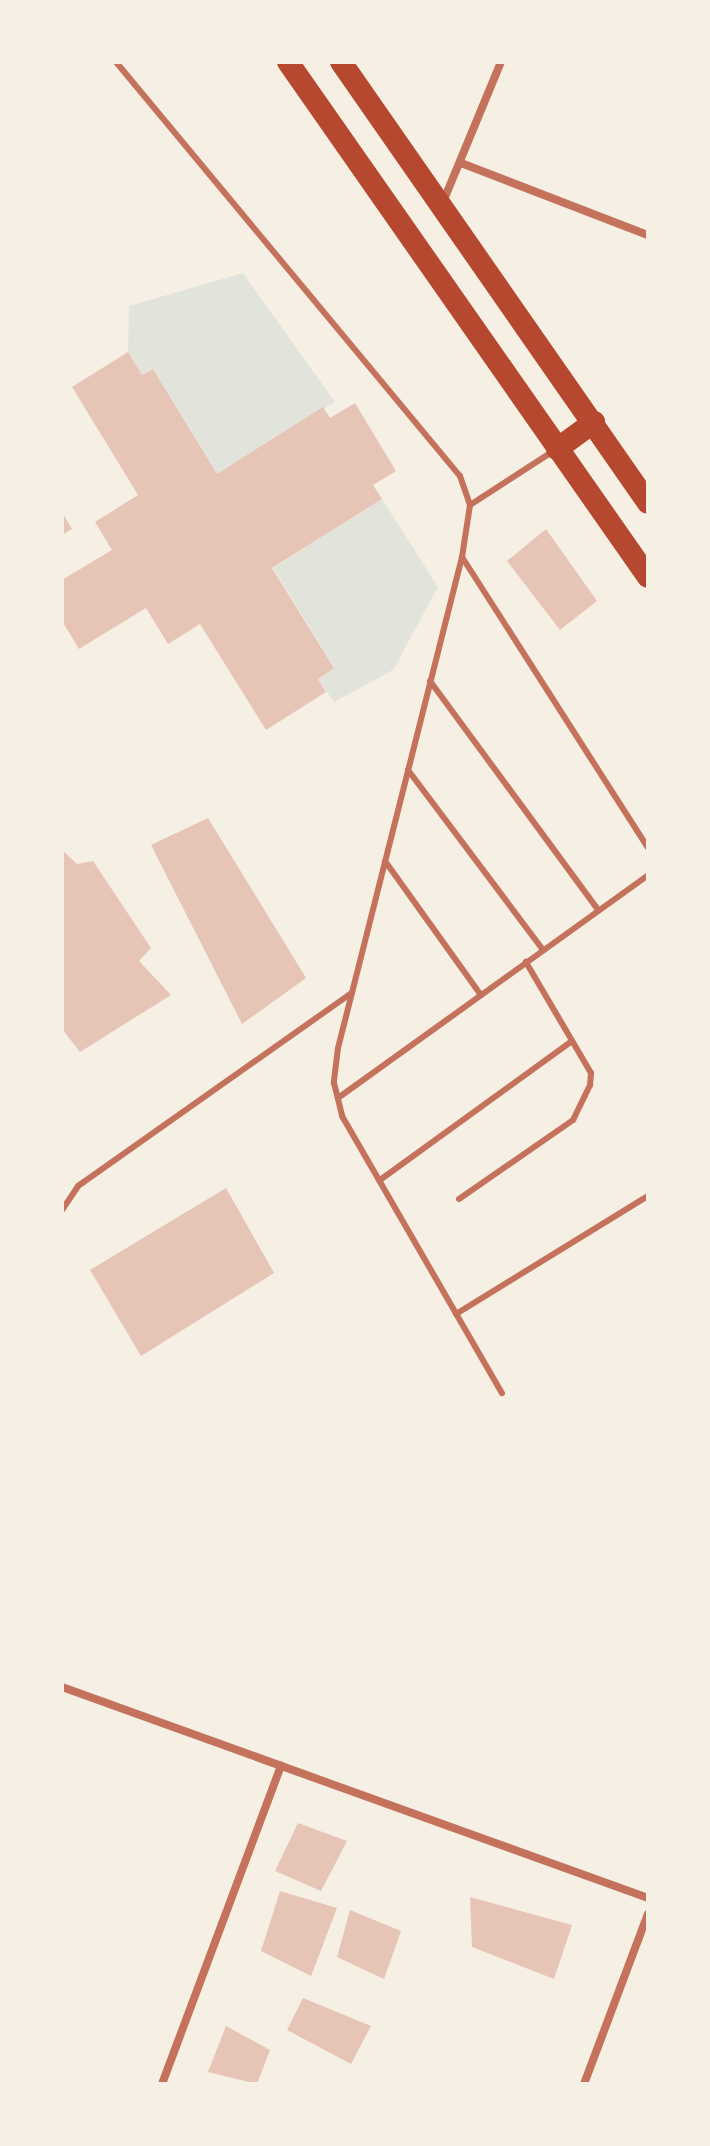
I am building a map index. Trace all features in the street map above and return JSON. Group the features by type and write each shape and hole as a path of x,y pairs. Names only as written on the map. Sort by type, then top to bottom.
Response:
{"highway":[{"path":"288,62 648,577"},
{"path":"341,62 443,203 648,503"},
{"path":"557,449 594,422"}],"street":[{"path":"443,203 501,62"},
{"path":"461,163 648,235"},
{"path":"62,1687 648,1898"},
{"path":"162,2084 281,1766"},
{"path":"584,2084 648,1914"}],"lane":[{"path":"116,62 460,476 470,505 462,557 338,1048 338,1098 380,1180 502,1393"},
{"path":"470,505 557,449"},
{"path":"462,557 648,848"},
{"path":"430,681 598,910"},
{"path":"408,770 543,950"},
{"path":"385,861 481,995"},
{"path":"338,1098 648,875"},
{"path":"459,1199 573,1120 585,1103 591,1073 526,962"},
{"path":"62,1210 78,1186 352,993"},
{"path":"380,1180 572,1041"},
{"path":"456,1314 648,1196"}],"shaded area":[{"path":"243,273 335,402 217,474 153,369 142,375 128,352 129,306"},
{"path":"382,499 438,587 393,670 334,702 318,679 334,667 273,568"}],"building":[{"path":"128,352 142,375 153,369 217,474 323,407 330,418 355,403 396,471 373,485 382,499 272,568 334,668 318,679 326,692 266,730 200,624 168,644 146,608 79,649 62,621 62,580 112,550 95,522 138,495 72,387"},
{"path":"62,512 72,529 62,535"},
{"path":"546,529 597,601 560,630 507,561"},
{"path":"208,818 306,978 242,1024 151,845"},
{"path":"62,850 77,864 93,861 151,948 139,961 171,995 80,1052 62,1029"},
{"path":"226,1188 274,1273 141,1356 90,1270"},
{"path":"298,1823 347,1841 321,1891 275,1871"},
{"path":"280,1891 337,1908 311,1976 261,1951"},
{"path":"470,1897 572,1925 554,1979 472,1947"},
{"path":"350,1910 401,1931 384,1979 337,1957"},
{"path":"303,1998 371,2026 351,2064 287,2030"},
{"path":"226,2026 270,2050 257,2084 208,2072"}]}
